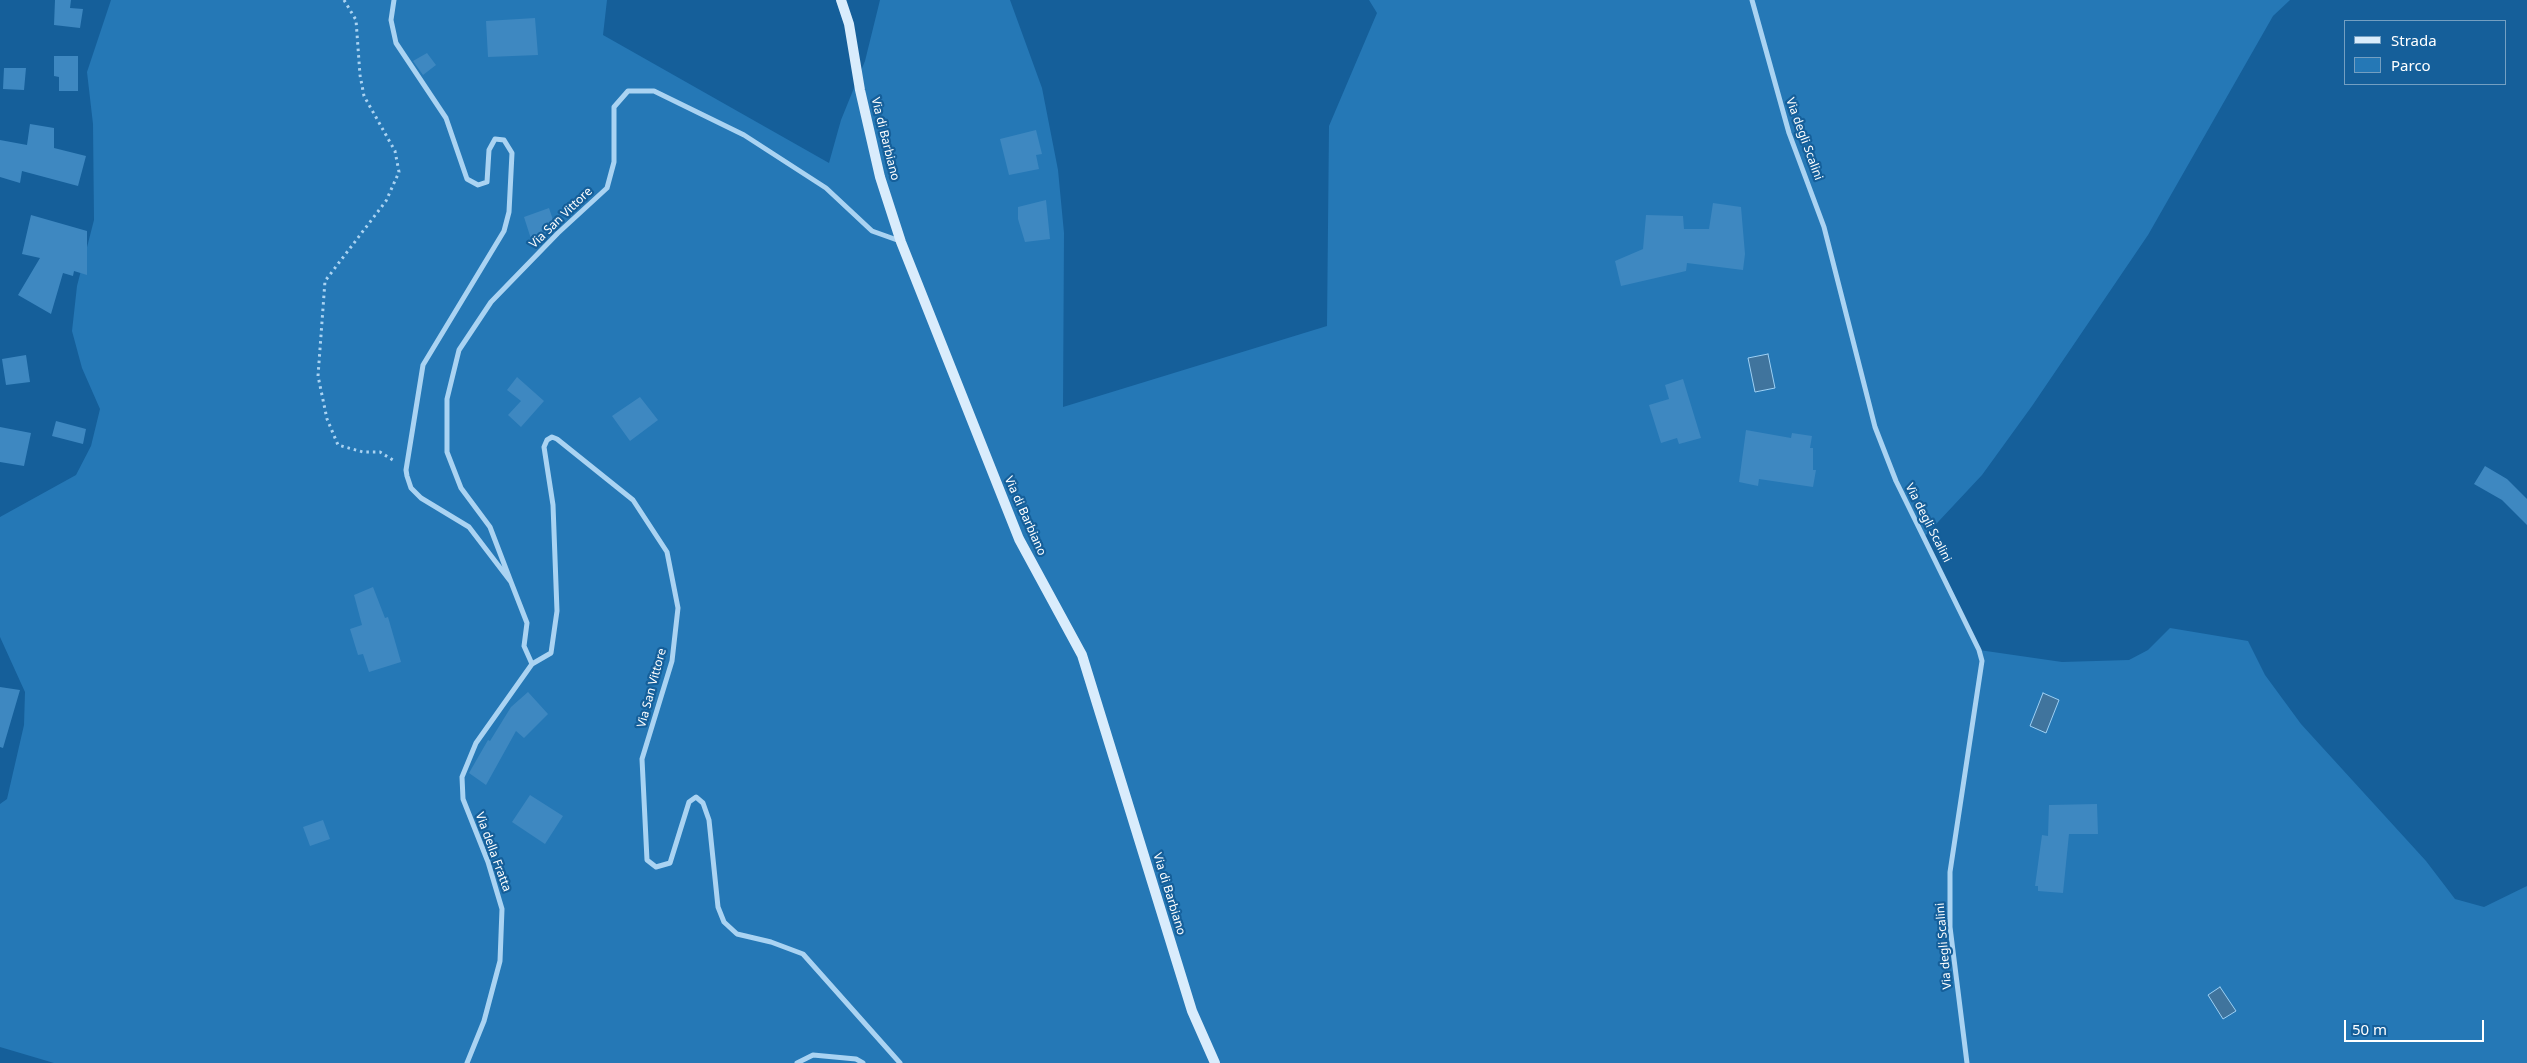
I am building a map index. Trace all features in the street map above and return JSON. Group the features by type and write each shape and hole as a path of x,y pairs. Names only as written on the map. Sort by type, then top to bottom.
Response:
{"street":[{"path":"394,0 391,20 396,43 446,118 467,179 478,185 487,182 489,150 495,139 504,140 512,153 509,212 504,231 423,365 406,470"},
{"name":"Via di Barbiano","path":"841,0 849,24 860,90 880,177 901,242 1019,538 1082,655 1192,1011 1215,1063"},
{"name":"Via degli Scalini","path":"1752,0 1789,133 1824,227 1875,427 1896,481 1979,650 1982,661 1950,872 1950,927 1967,1063"},
{"name":"Via San Vittore","path":"900,1063 804,954 771,942 737,934 724,922 718,907 709,820 703,803 696,797 689,802 670,863 656,868 647,860 642,759 672,661 678,608 667,552 633,500 558,439 552,437 547,440 544,447 553,505 557,611 551,653 532,664 524,646 526,623 490,527 461,488 447,452 447,399 459,350 491,302 558,233 607,188 614,162 614,107 628,91 654,91 744,135 826,188 872,230 901,242"},
{"name":"Via San Vittore","path":"406,470 412,488 421,498 469,527 511,582"},
{"name":"Via della Fratta","path":"467,1063 484,1021 500,961 502,909 488,862 463,799 462,777 476,743 532,664"},
{"path":"797,1063 813,1055 856,1059 863,1063"}],"path":[{"path":"344,0 356,20 360,75 364,96 395,151 399,172 386,201 325,281 318,376 327,419 338,445 363,452 380,452 406,470"}],"green space":[{"path":"111,0 607,0 603,35 829,163 841,120 865,61 880,0 1010,0 1042,88 1058,170 1064,233 1063,407 1327,326 1329,126 1377,13 1369,0 2290,0 2273,16 2148,235 2032,406 1982,475 1924,537 1979,650 2062,662 2129,660 2148,650 2170,628 2248,641 2265,675 2301,724 2426,861 2455,899 2484,907 2527,886 2527,1063 54,1063 0,1047 0,804 7,799 24,725 25,692 0,637 0,517 76,475 91,446 100,409 82,368 72,331 77,286 94,220 93,124 87,72"}],"shaded area":[{"path":"1768,354 1775,388 1755,392 1748,358"},
{"path":"2043,693 2059,700 2046,733 2030,726"},
{"path":"2220,987 2236,1011 2223,1019 2208,995"}],"building":[{"path":"55,0 71,0 70,8 83,9 80,28 54,25"},
{"path":"535,18 538,55 488,57 486,21"},
{"path":"427,53 436,65 423,75 413,61"},
{"path":"54,56 78,56 78,91 59,91 59,77 54,76"},
{"path":"4,68 26,68 24,90 3,89"},
{"path":"30,124 54,128 54,148 86,156 78,186 22,171 20,183 0,177 0,140 27,145"},
{"path":"1036,130 1042,154 1036,155 1039,169 1009,175 1000,139"},
{"path":"1046,200 1050,239 1025,242 1018,219 1018,207"},
{"path":"1713,203 1741,207 1745,254 1743,270 1687,263 1686,271 1621,286 1615,261 1643,249 1646,215 1683,216 1684,229 1709,229"},
{"path":"549,208 556,229 531,239 524,217"},
{"path":"31,215 87,231 87,275 74,271 73,276 63,273 51,314 18,295 40,258 22,254"},
{"path":"26,355 30,382 6,385 2,359"},
{"path":"517,377 544,401 521,427 508,415 521,401 507,390"},
{"path":"1683,379 1701,438 1679,444 1677,438 1661,443 1649,405 1669,399 1665,385"},
{"path":"640,397 658,420 630,441 612,416"},
{"path":"56,421 86,429 83,444 52,436"},
{"path":"0,427 31,433 24,466 0,462"},
{"path":"1746,430 1791,438 1792,433 1812,436 1810,448 1813,448 1813,470 1816,470 1813,487 1759,479 1758,486 1739,482"},
{"path":"2485,466 2507,479 2527,499 2527,525 2502,500 2474,484"},
{"path":"373,587 385,618 388,617 401,662 369,672 363,654 358,655 350,629 362,625 354,595"},
{"path":"0,687 20,690 3,748 0,747"},
{"path":"528,692 548,714 524,738 516,731 486,785 469,773 488,740 490,741 511,707"},
{"path":"530,795 563,816 545,844 512,822"},
{"path":"2097,804 2098,834 2069,834 2063,893 2038,891 2038,886 2035,886 2042,835 2048,836 2049,805"},
{"path":"323,820 330,839 310,846 303,827"}]}
